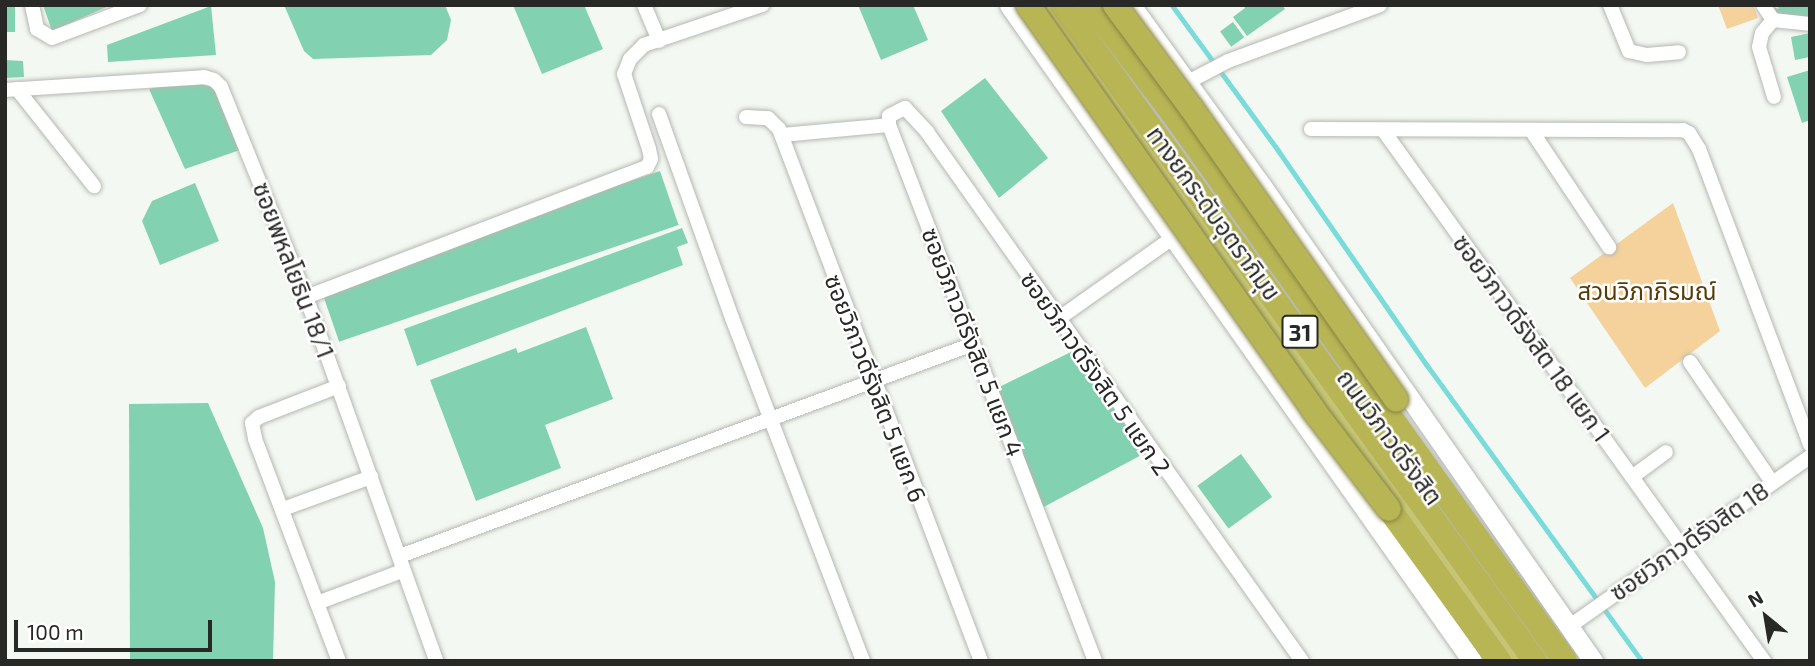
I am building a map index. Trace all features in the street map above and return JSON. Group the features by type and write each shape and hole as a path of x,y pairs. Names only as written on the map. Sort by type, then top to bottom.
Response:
{"highway":[{"path":"1028,5 1314,411 1499,661"},
{"name":"ถนนวิภาวดีรังสิต","path":"1047,5 1519,661"},
{"name":"ทางยกระดับอุตราภิมุข","path":"1062,5 1535,661"},
{"name":"ถนนวิภาวดีรังสิต","path":"1094,5 1192,130 1566,661"},
{"name":"ทางยกระดับอุตราภิมุข","path":"1094,5 1566,661"},
{"path":"1115,5 1200,120 1582,661"},
{"path":"1117,103 1139,187"},
{"path":"1192,130 1262,186"}],"main road":[{"name":"31","path":"1009,5 1472,661"},
{"name":"ถนนวิภาวดีรังสิต","path":"1131,5 1262,186 1593,661"}],"street":[{"path":"32,5 37,29 52,38 140,5"},
{"path":"644,5 659,41"},
{"path":"306,296 647,167 651,159 649,149 624,74 630,59 644,45 762,5"},
{"path":"1188,82 1219,66 1380,5"},
{"path":"1610,5 1629,51 1647,55 1679,52"},
{"path":"1763,5 1773,20"},
{"path":"1773,20 1810,24"},
{"path":"1773,20 1762,33 1759,47 1774,97"},
{"name":"ซอยพหลโยธิน 18/1","path":"11,89 204,76 214,80 229,102 306,296 436,661"},
{"path":"11,89 93,186"},
{"name":"ซอยวิภาวดีรังสิต 5 แยก 2","path":"889,125 889,116 896,110 905,108 912,113 1302,661"},
{"path":"659,114 863,661"},
{"name":"ซอยวิภาวดีรังสิต 5 แยก 6","path":"746,117 768,118 782,135 981,661"},
{"path":"782,135 889,125"},
{"name":"ซอยวิภาวดีรังสิต 5 แยก 4","path":"889,125 1095,661"},
{"path":"1311,129 1683,130 1699,149 1810,445"},
{"name":"ซอยวิภาวดีรังสิต 18 แยก 1","path":"1383,130 1764,661"},
{"path":"1531,130 1609,247"},
{"path":"1058,319 1174,237"},
{"path":"400,556 874,383 973,344"},
{"path":"1690,362 1772,482"},
{"path":"339,386 259,417 252,423 255,439 339,661"},
{"path":"1632,477 1665,453"},
{"name":"ซอยวิภาวดีรังสิต 18","path":"1570,626 1810,457"},
{"path":"283,509 371,477"},
{"path":"317,603 402,571"}],"green space":[{"path":"1718,5 1753,5 1758,18 1727,29"},
{"name":"สวนวิภาภิรมณ์","path":"1673,203 1720,331 1645,388 1570,278"}],"building":[{"path":"5,5 15,5 15,32 5,32"},
{"path":"43,5 111,5 52,31"},
{"path":"284,5 445,5 451,20 447,40 431,55 313,59 304,51"},
{"path":"513,5 584,5 603,49 542,74"},
{"path":"858,5 913,5 928,40 881,60"},
{"path":"1243,5 1282,5 1285,9 1247,36 1233,17 1245,8"},
{"path":"1777,5 1810,5 1810,18 1777,16 1772,7 1779,9"},
{"path":"211,6 216,55 108,62 107,45"},
{"path":"1233,22 1244,37 1231,47 1220,31"},
{"path":"1810,33 1810,57 1795,60 1791,37"},
{"path":"5,60 23,61 24,77 5,78"},
{"path":"1810,70 1810,120 1802,123 1787,77"},
{"path":"196,77 211,81 240,150 185,169 149,89"},
{"path":"985,78 1048,158 999,198 941,111"},
{"path":"660,171 679,225 339,342 321,288"},
{"path":"195,183 219,241 160,265 142,221 152,201"},
{"path":"682,228 688,243 677,247 683,265 417,366 404,329"},
{"path":"586,327 613,399 545,425 561,468 476,501 430,380 516,348 518,353"},
{"path":"1071,352 1149,451 1038,510 993,390"},
{"path":"208,403 263,528 275,582 273,661 130,661 129,404"},
{"path":"1241,454 1272,497 1228,529 1197,486"}],"waterway":[{"path":"1172,5 1278,150 1427,365 1642,661"}]}
